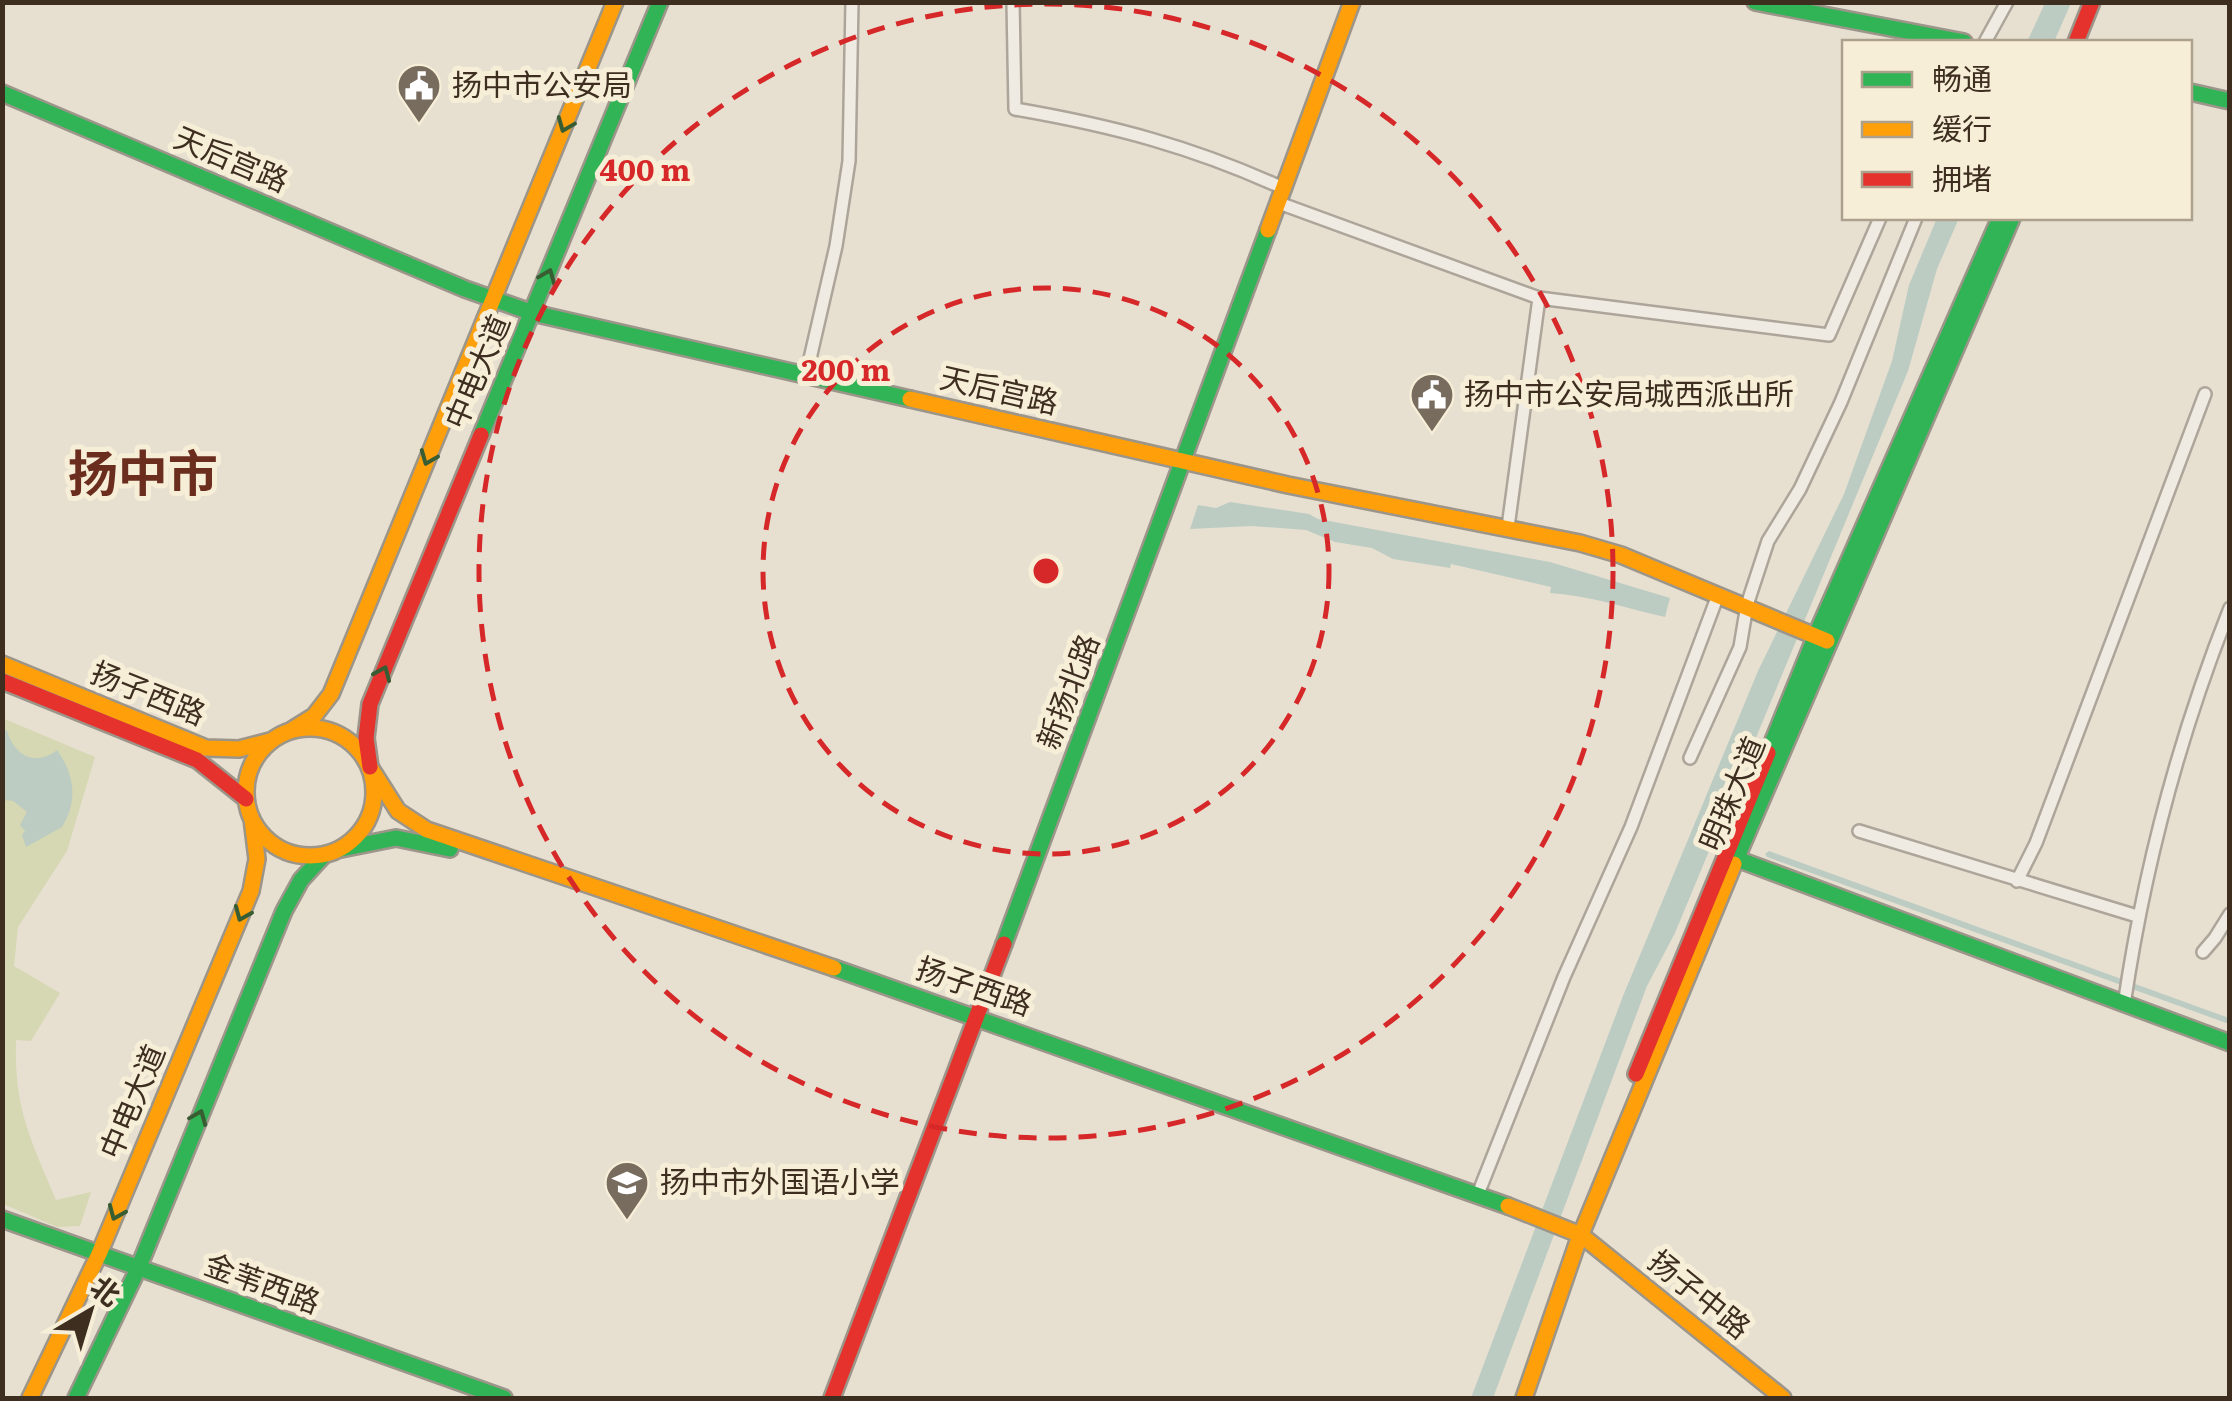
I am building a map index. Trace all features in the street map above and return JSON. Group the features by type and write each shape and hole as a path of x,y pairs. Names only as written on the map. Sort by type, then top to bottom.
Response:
{"main road":[{"name":"中电大道","path":"283,735 314,716 331,694 615,2"},
{"name":"中电大道","path":"370,767 366,738 370,704 660,2"},
{"name":"新扬北路","path":"832,1398 1184,462 1352,2"},
{"path":"1756,2 1946,40"},
{"path":"2077,40 2092,2"},
{"path":"2089,40 2104,2"},
{"path":"2192,92 2230,100"},
{"name":"天后宫路","path":"2,94 533,313 1184,462 1621,554 1817,636"},
{"name":"明珠大道","path":"1513,1398 1570,1235 1730,856 1817,636 1999,220"},
{"name":"明珠大道","path":"1817,636 2011,220"},
{"name":"扬子西路","path":"2,664 206,748 259,746 283,735"},
{"name":"扬子西路","path":"2,681 197,760 246,800"},
{"path":"309,728 328,730 346,739 370,767 374,804 368,822 341,849 323,856 301,856 280,849 263,836 252,819 246,800 252,765 283,735 309,728"},
{"name":"扬子西路","path":"370,767 398,811 426,830 1478,1194 1570,1235"},
{"name":"中电大道","path":"30,1398 99,1254 251,891 257,859 252,819"},
{"name":"扬子西路","path":"341,849 394,836 420,839 973,1020 1530,1218"},
{"path":"76,1398 138,1269 284,911 301,880 323,856"},
{"path":"1730,856 2230,1043"},
{"name":"金苇西路","path":"2,1219 504,1398"},
{"name":"明珠大道","path":"1524,1398 1570,1235"},
{"name":"扬子中路","path":"1570,1235 1767,1398"},
{"name":"扬子中路","path":"1570,1235 1783,1398"}],"street":[{"path":"806,376 836,246 849,161 852,2"},
{"path":"1013,2 1015,109 1140,133 1229,163 1282,196 1540,298 1829,335 1879,220"},
{"path":"1985,40 2007,2"},
{"path":"1690,758 1740,647 1746,605 1768,541 1800,489 1841,402 1915,220"},
{"path":"1508,528 1540,298"},
{"path":"2017,881 2036,843 2205,394"},
{"path":"1478,1194 1564,976 1631,826 1718,595"},
{"path":"2124,1002 2158,826 2198,692 2230,608"},
{"path":"1860,831 2138,916"},
{"path":"2203,952 2230,914"}],"green space":[{"path":"2,718 95,757 67,851 18,927 14,966 60,993 31,1041 16,1040 16,1064 21,1105 31,1140 56,1200 91,1192 80,1226 57,1227 3,1204"}],"shaded area":[{"path":"2045,3 2071,3 2055,40 2028,40"},
{"path":"1936,220 1958,220 1937,269 1908,371 1675,933 1647,986 1493,1398 1471,1398 1623,996 1758,671 1844,494 1892,361 1909,285"},
{"path":"1230,502 1550,562 1670,598 1665,617 1550,593 1551,587 1451,564 1450,568 1393,559 1372,548 1335,542 1306,530 1252,526 1190,529 1198,505 1216,508"},
{"path":"3,729 27,756 41,758 57,750 71,778 72,798 62,827 26,847 22,835 25,831 20,825 27,812 13,801 3,800"},
{"path":"1769,851 2229,1018 2229,1024 1767,857"}],"traffic: fast":[{"path":"481,435 660,2"},
{"path":"1755,2 1954,40"},
{"path":"2192,92 2230,101"},
{"path":"2,93 465,289 533,313 910,399"},
{"path":"1768,753 1999,220"},
{"path":"1734,864 2011,220"},
{"path":"1004,944 1268,230"},
{"path":"341,849 396,838 450,849"},
{"path":"76,1398 138,1269 284,911 301,880 323,856"},
{"path":"1729,856 2230,1043"},
{"path":"834,968 1508,1206"},
{"path":"2,1219 504,1398"}],"traffic: slow":[{"path":"290,731 314,716 331,694 615,2"},
{"path":"1268,230 1352,2"},
{"path":"910,399 1288,485 1580,543 1621,555 1827,641"},
{"path":"2,664 206,748 239,749 270,741"},
{"path":"310,728 334,733 355,747 369,768 374,792 369,816 355,837 334,851 310,856 286,851 265,837 251,816 246,792 251,768 265,747 286,733 310,728"},
{"path":"370,767 398,811 427,830 834,968"},
{"path":"30,1398 99,1254 251,891 257,859 252,819"},
{"path":"1524,1398 1577,1244 1734,864"},
{"path":"1508,1206 1581,1235 1783,1398"}],"traffic: jam":[{"path":"2077,40 2092,2"},
{"path":"370,767 366,738 370,704 481,435"},
{"path":"2,681 197,760 246,799"},
{"path":"1636,1074 1768,753"},
{"path":"832,1398 1004,944"}],"place":[{"name":"扬中市公安局","path":"419,124"},
{"name":"扬中市公安局城西派出所","path":"1432,433"},
{"name":"扬中市外国语小学","path":"627,1221"}],"district":[{"name":"扬中市","path":"143,474"}]}
